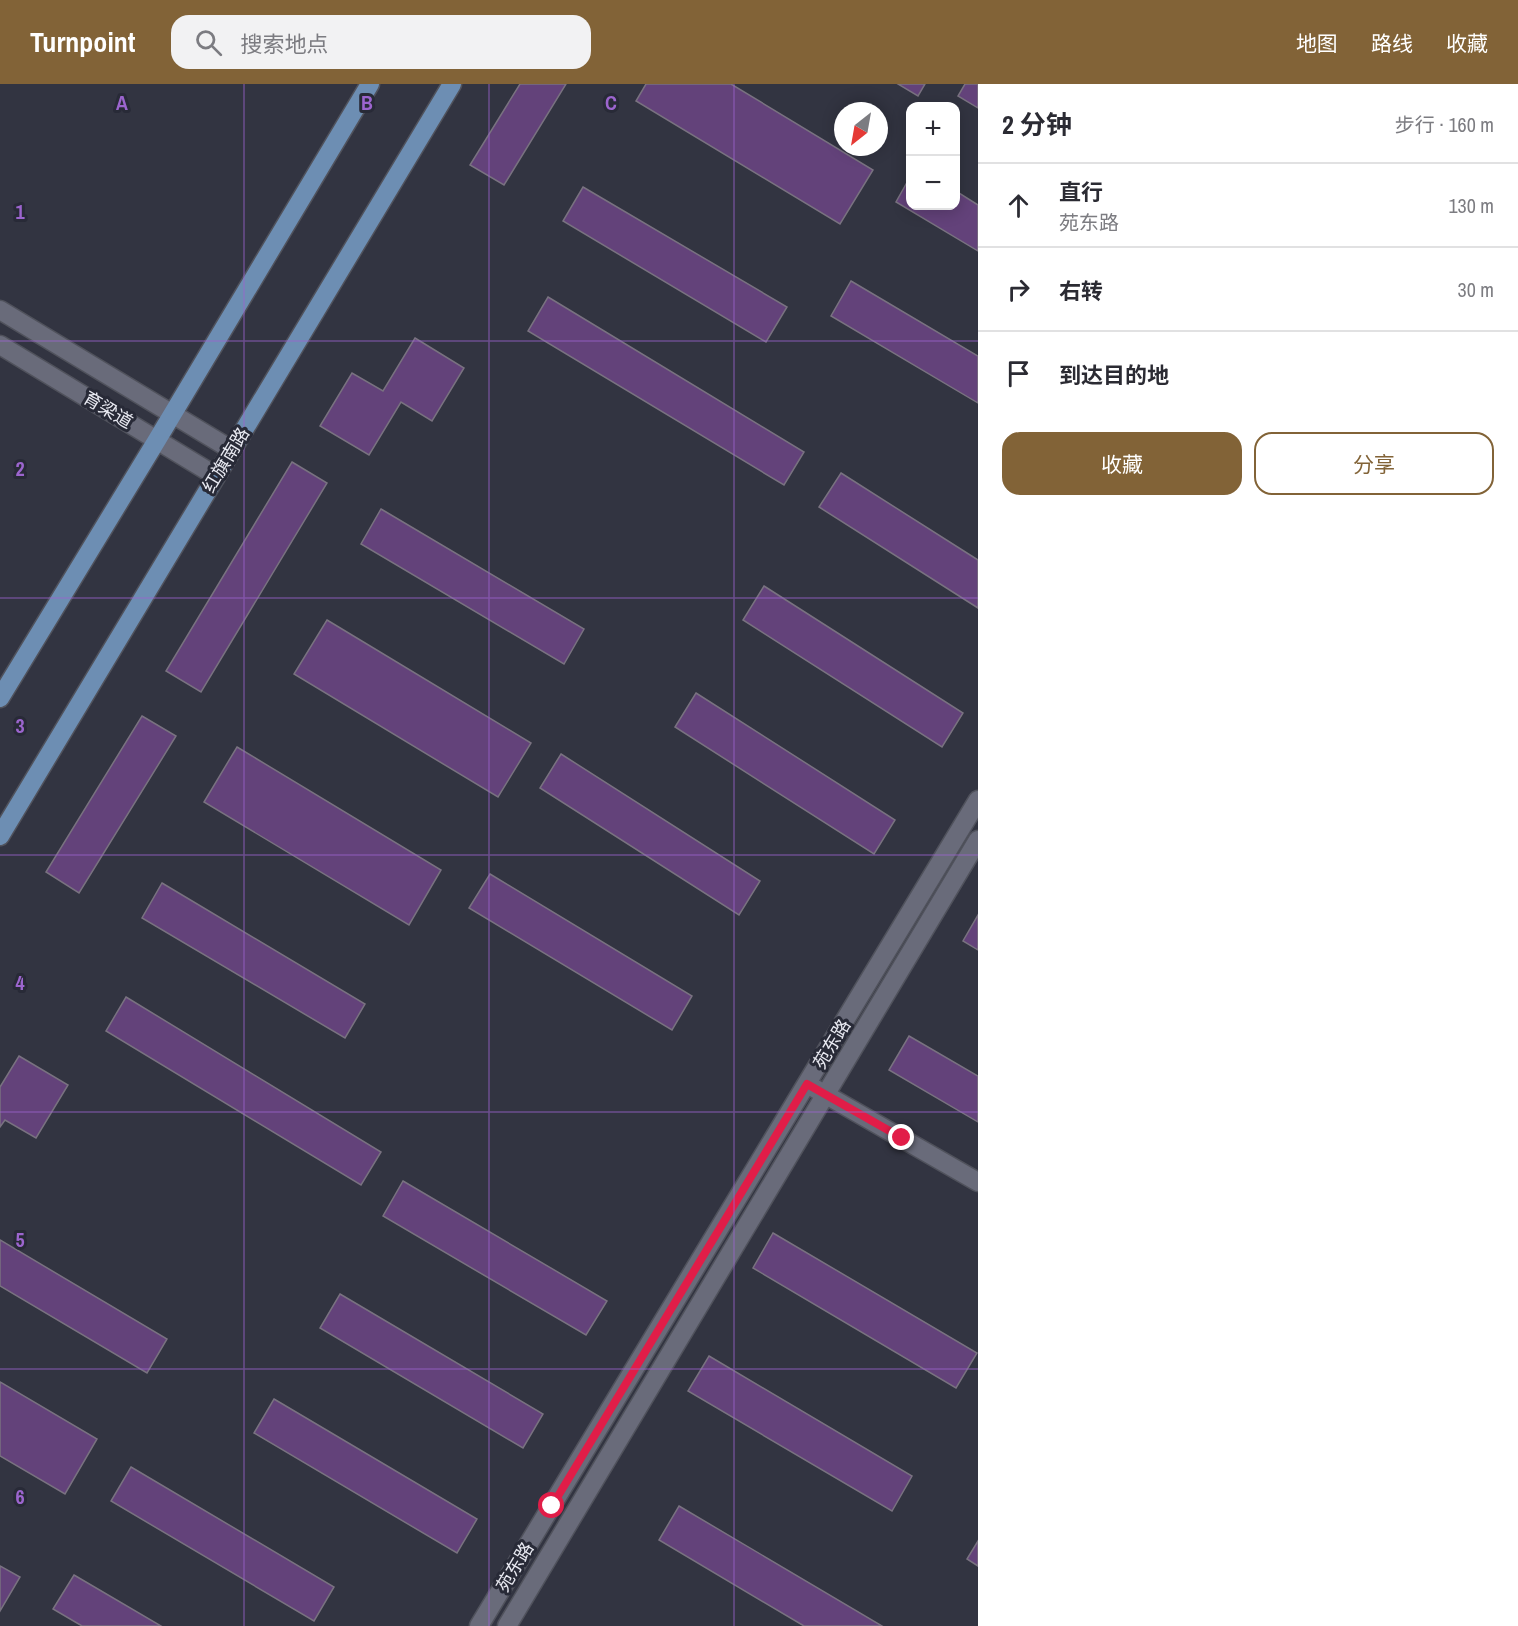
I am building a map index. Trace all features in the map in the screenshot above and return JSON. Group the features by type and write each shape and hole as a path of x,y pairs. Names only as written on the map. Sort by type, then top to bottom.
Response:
{"main road":[{"path":"0,698 157,441 370,84"},
{"name":"红旗南路","path":"0,836 452,84"}],"street":[{"path":"0,310 232,450"},
{"name":"育梁道","path":"0,345 216,476"},
{"name":"苑东路","path":"479,1626 978,800"},
{"name":"苑东路","path":"507,1626 978,840"},
{"path":"807,1084 978,1182"}],"building":[{"path":"520,84 566,84 504,185 470,165"},
{"path":"646,84 731,84 834,146 834,156 850,156 873,170 840,224 636,101"},
{"path":"898,84 925,84 918,96"},
{"path":"965,84 978,84 978,108 958,96"},
{"path":"906,184 906,208 896,202"},
{"path":"583,187 787,307 766,342 563,221"},
{"path":"960,194 978,205 978,251 909,210 960,210"},
{"path":"851,281 978,356 978,403 831,316"},
{"path":"548,297 804,452 784,485 528,331"},
{"path":"415,338 464,368 432,421 401,402 369,455 320,426 352,373 383,391"},
{"path":"292,462 327,483 201,692 166,671"},
{"path":"841,473 978,560 978,608 819,507"},
{"path":"381,509 584,629 564,664 361,544"},
{"path":"764,586 963,713 942,747 743,620"},
{"path":"327,620 531,743 498,797 294,674"},
{"path":"696,693 895,820 874,854 675,727"},
{"path":"142,716 176,736 79,893 46,872"},
{"path":"237,747 441,870 409,925 204,802"},
{"path":"561,754 760,881 739,915 540,788"},
{"path":"490,874 692,996 672,1030 469,908"},
{"path":"162,883 365,1004 345,1038 142,918"},
{"path":"978,915 978,950 963,941"},
{"path":"126,997 381,1152 361,1185 106,1031"},
{"path":"909,1036 978,1076 978,1122 889,1070"},
{"path":"19,1056 68,1085 36,1138 5,1120 0,1127 0,1087"},
{"path":"403,1181 607,1301 586,1335 383,1216"},
{"path":"773,1233 977,1353 956,1388 753,1268"},
{"path":"0,1240 167,1339 147,1373 0,1286"},
{"path":"340,1294 543,1414 523,1448 320,1328"},
{"path":"709,1356 912,1476 892,1511 688,1391"},
{"path":"0,1382 97,1439 65,1494 0,1456"},
{"path":"274,1399 477,1519 457,1553 254,1433"},
{"path":"131,1467 334,1587 314,1621 111,1501"},
{"path":"679,1506 882,1626 804,1626 659,1540"},
{"path":"978,1541 978,1566 967,1559"},
{"path":"0,1566 20,1577 0,1611"},
{"path":"74,1575 161,1626 82,1626 53,1609"}],"route":[{"path":"552,1506 807,1084 902,1138"}]}
